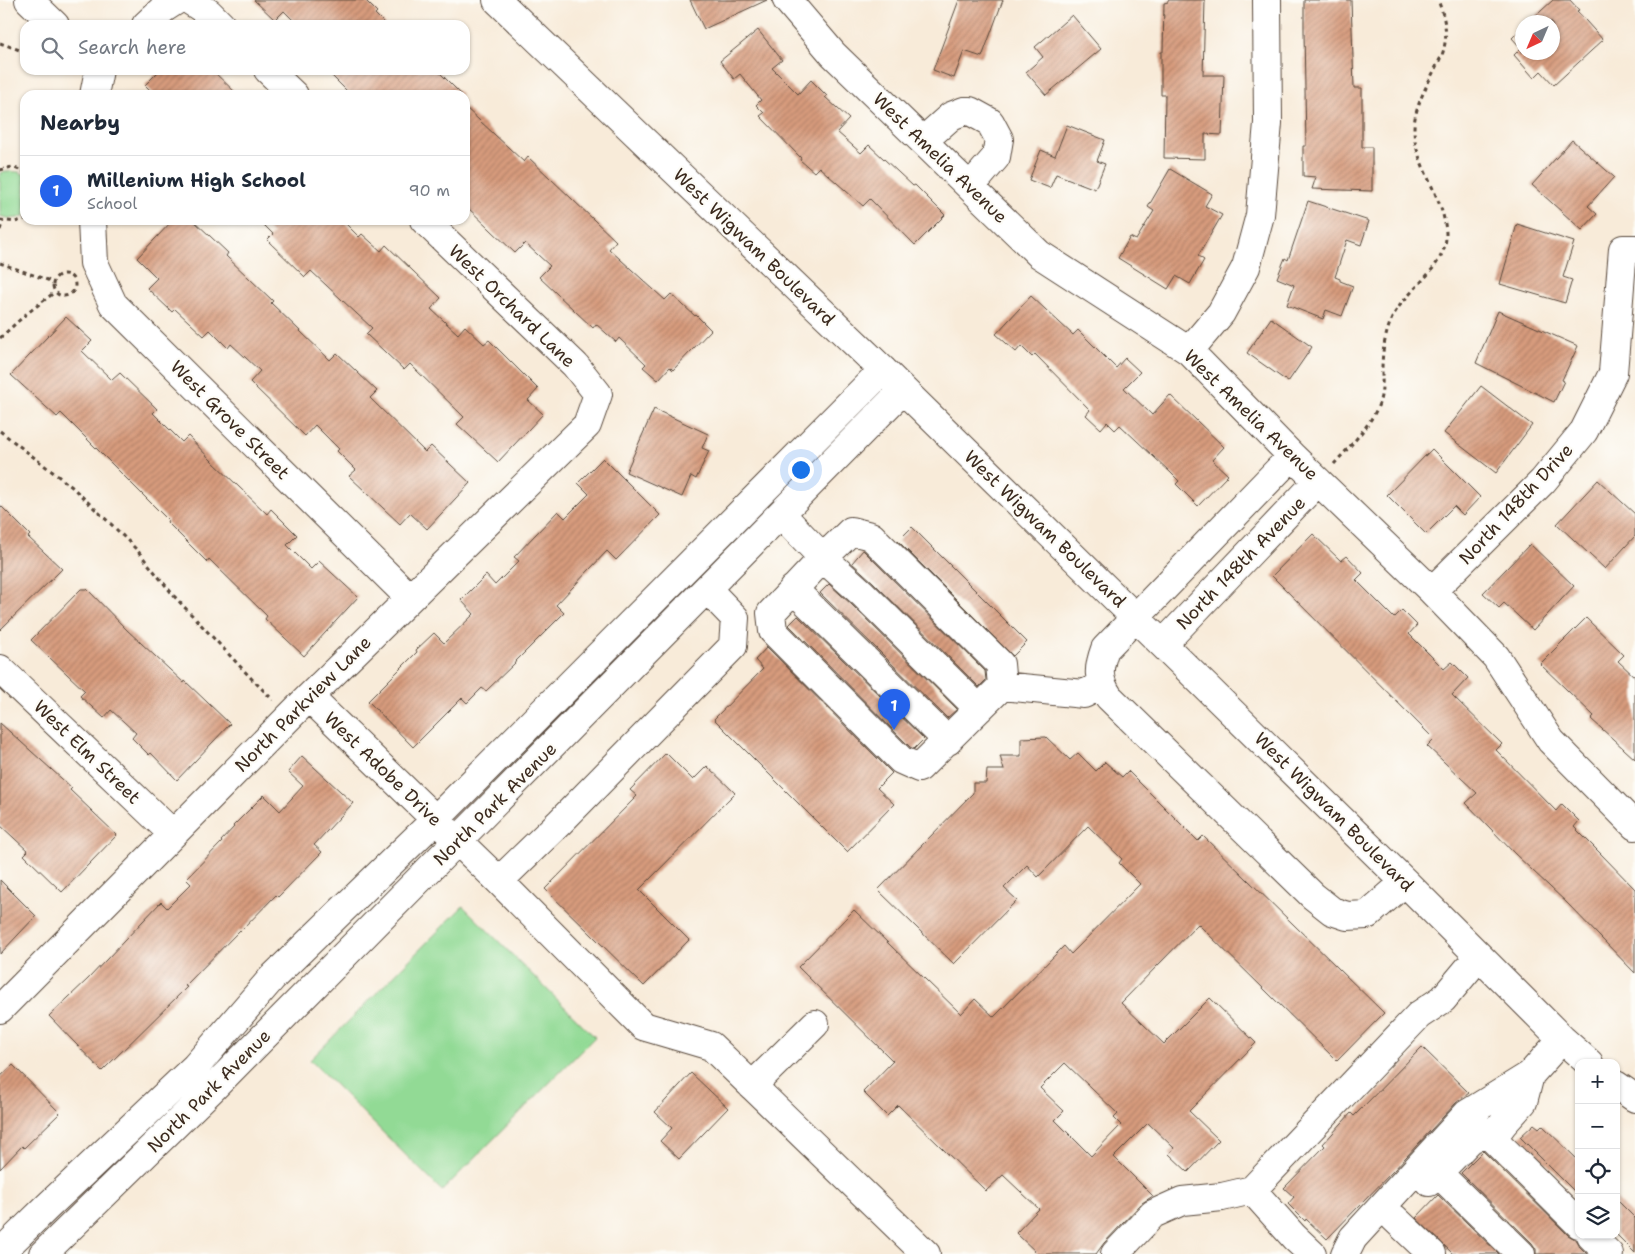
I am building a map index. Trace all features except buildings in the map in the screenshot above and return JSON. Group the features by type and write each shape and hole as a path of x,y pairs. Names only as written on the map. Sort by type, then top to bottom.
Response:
{"street":[{"path":"30,0 50,20"},
{"path":"151,20 162,9 177,0"},
{"path":"189,0 216,20"},
{"name":"West Wigwam Boulevard","path":"497,0 904,390 1405,882 1562,1039 1584,1059"},
{"name":"West Amelia Avenue","path":"787,0 833,54 1039,254 1189,351 1292,456 1432,591 1496,657 1551,741 1635,826"},
{"path":"1189,351 1221,313 1246,267 1260,215 1268,123 1267,0"},
{"path":"95,90 98,75"},
{"path":"273,75 289,90"},
{"path":"923,141 951,116 964,111 970,111 990,122 999,139 996,157 970,187"},
{"name":"West Grove Street","path":"92,225 94,263 113,304 410,598"},
{"name":"West Orchard Lane","path":"429,225 575,365 598,394"},
{"name":"North 148th Drive","path":"1432,591 1543,481 1584,431 1613,373 1623,249 1635,249"},
{"name":"North Park Avenue","path":"0,1253 194,1067 272,978 435,820 883,370"},
{"name":"North Park Avenue","path":"44,1254 91,1221 215,1086 904,390"},
{"name":"North Parkview Lane","path":"0,1009 309,697 587,425 598,394"},
{"path":"1292,456 1105,649 1099,673 1101,685 1109,697 1314,896 1332,911 1347,916 1367,915 1405,882"},
{"name":"North 148th Avenue","path":"1163,644 1318,481"},
{"path":"781,514 823,558 862,593 979,709"},
{"path":"851,531 872,536 1000,664 1002,686 919,768 901,760 773,631 771,612 851,531"},
{"path":"499,881 560,822 733,646 735,618 707,589"},
{"path":"793,589 948,741"},
{"name":"West Elm Street","path":"0,669 173,834"},
{"path":"1002,686 1084,694 1101,685"},
{"name":"West Adobe Drive","path":"309,697 499,881 643,1026 711,1046 926,1254"},
{"path":"1115,1254 1153,1214 1182,1201 1252,1190 1419,1015 1443,999 1479,956"},
{"path":"752,1086 815,1024"},
{"path":"1345,1254 1353,1238 1467,1114 1530,1075 1562,1039"},
{"path":"1358,1254 1471,1139 1500,1128 1523,1102 1530,1075"},
{"path":"1620,1087 1635,1098"},
{"path":"1487,1133 1575,1220"},
{"path":"1438,1172 1521,1254"},
{"path":"1252,1190 1294,1237 1312,1254"},
{"path":"63,1191 91,1221"},
{"path":"1394,1218 1432,1254"},
{"path":"1594,1239 1608,1254"}],"path":[{"path":"1318,481 1370,421 1380,402 1382,352 1392,318 1400,304 1434,267 1446,238 1443,216 1417,149 1414,129 1418,105 1444,50 1446,34 1445,17 1438,0"},
{"path":"0,43 20,49"},
{"path":"0,170 12,167 20,170"},
{"path":"0,230 2,220 15,222 20,220"},
{"path":"0,263 53,282"},
{"path":"64,275 71,278 74,284 73,290 68,295 61,296 55,292 53,282 58,276 64,275"},
{"path":"0,338 25,315 55,292"},
{"path":"0,431 72,487 126,538 174,596 289,717"}],"green space":[{"path":"5,171 20,172 19,218 0,216 0,173"},
{"path":"463,906 595,1037 442,1191 310,1060"}],"place":[{"name":"Millenium High School","path":"894,730"}]}
